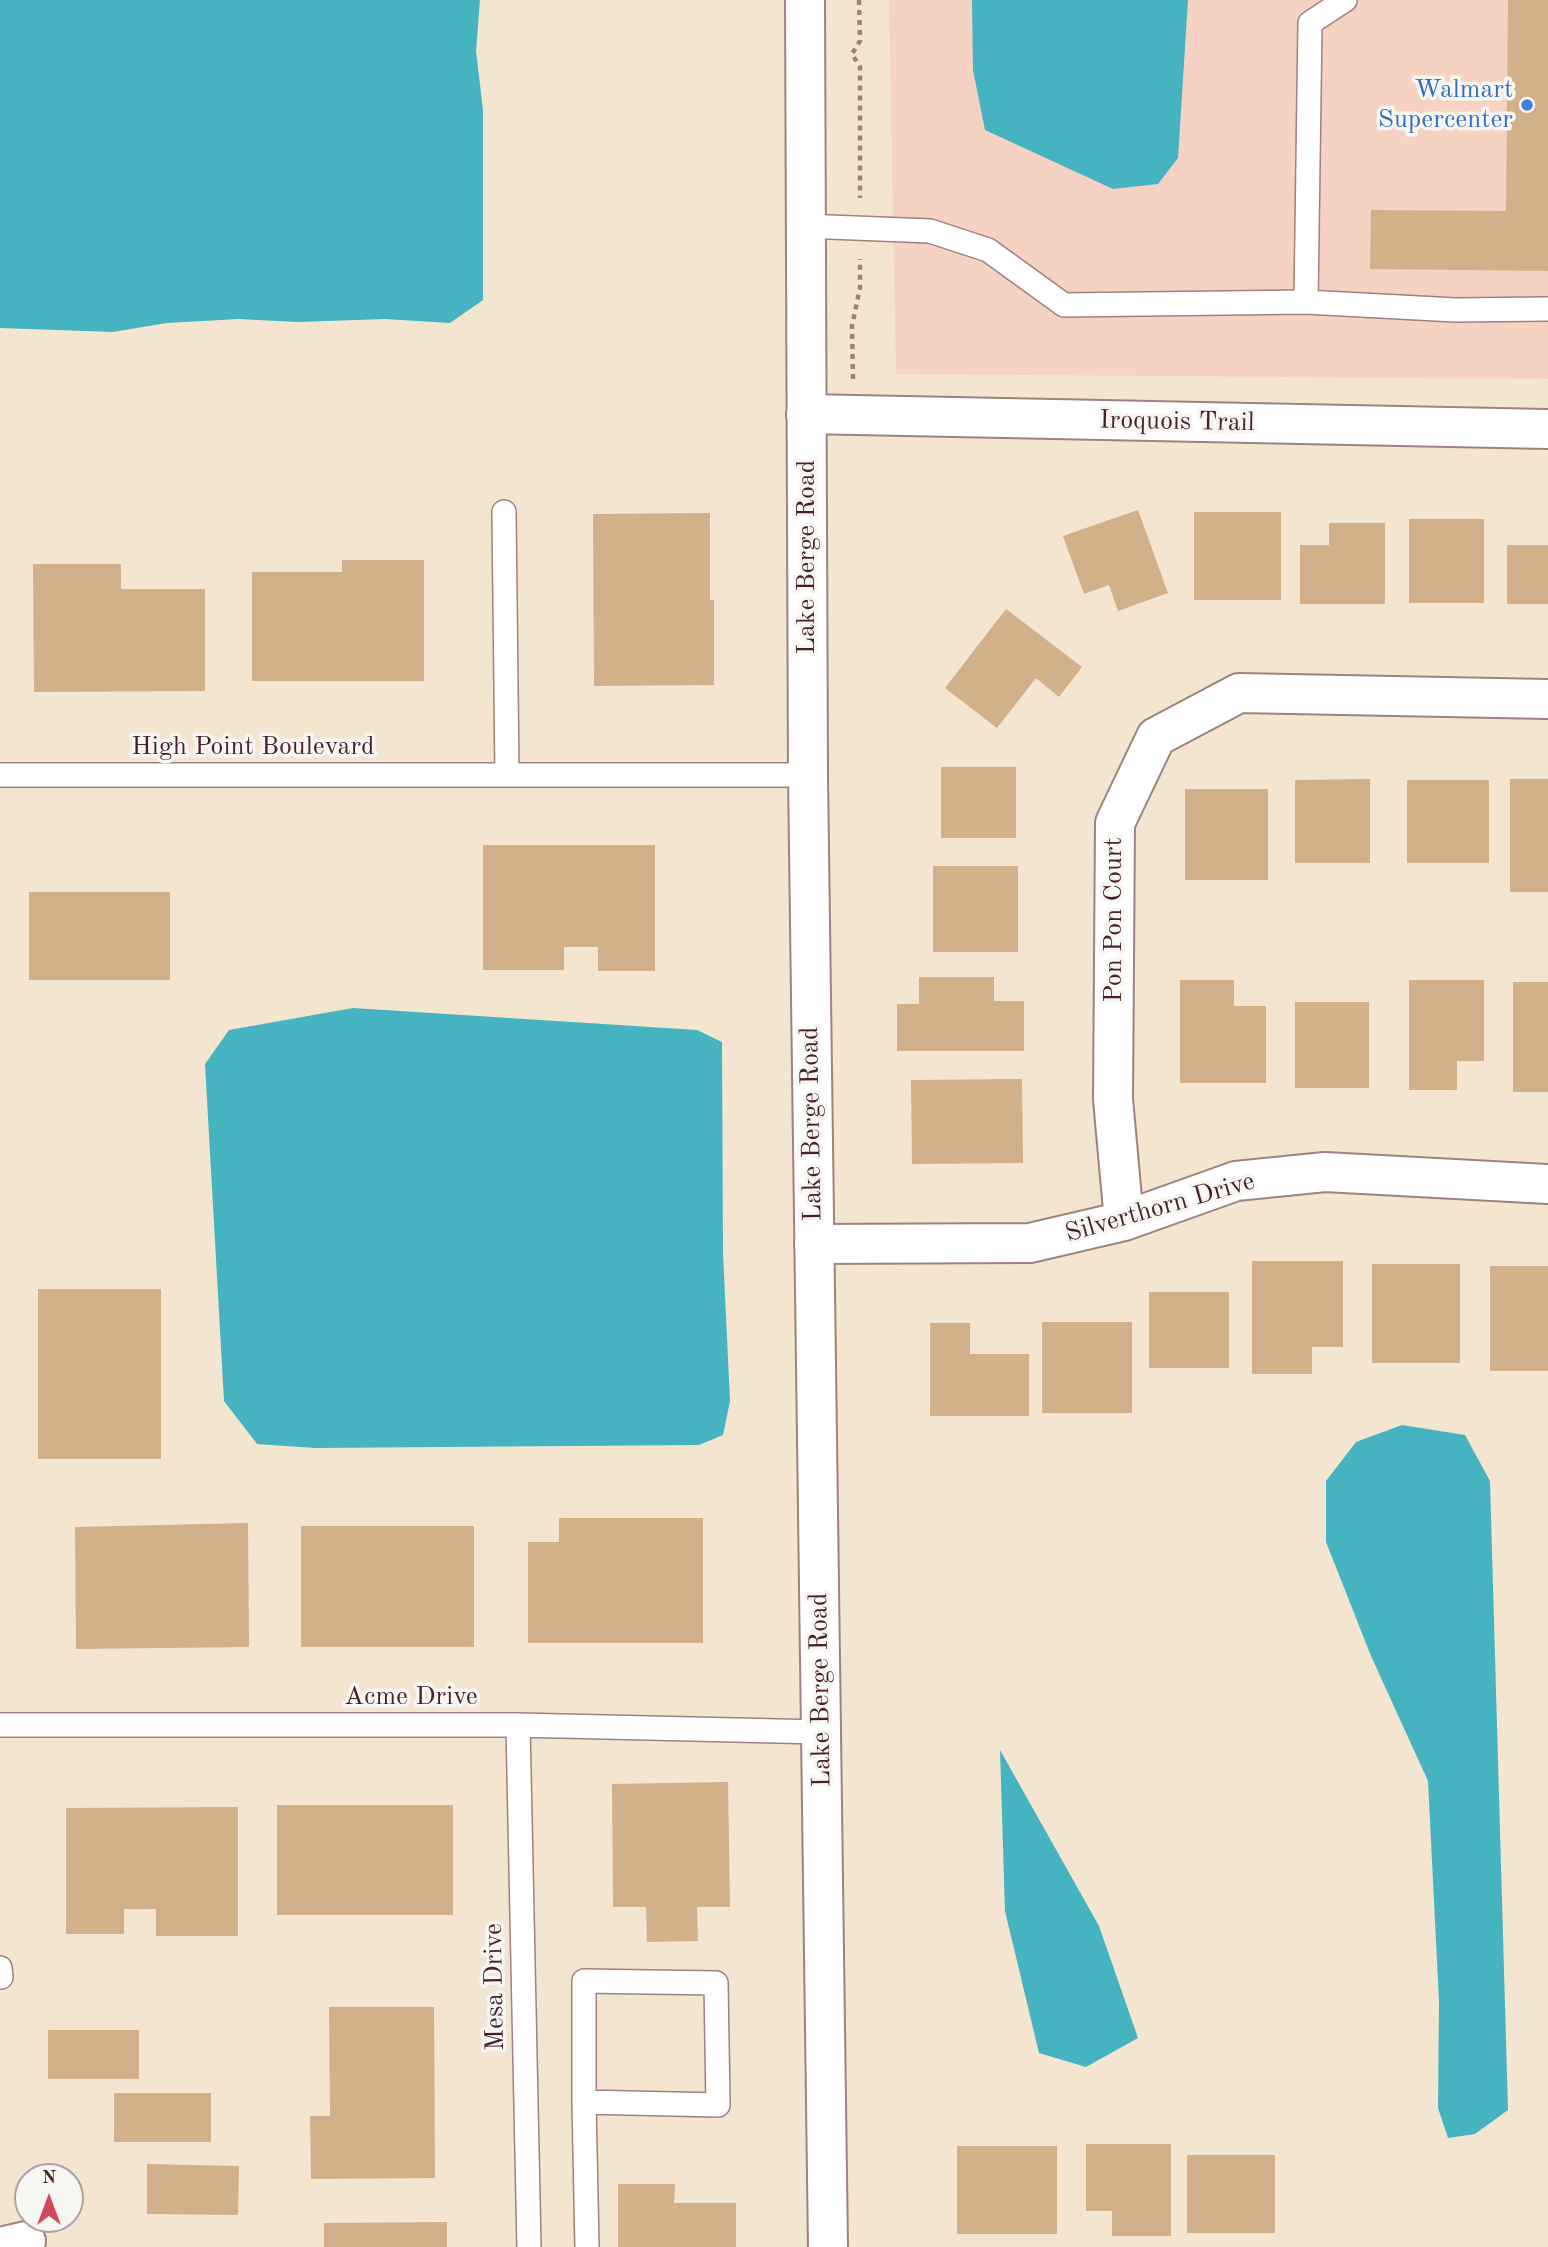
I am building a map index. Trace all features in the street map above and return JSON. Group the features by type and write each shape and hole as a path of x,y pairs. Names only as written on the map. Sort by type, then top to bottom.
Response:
{"street":[{"name":"Lake Berge Road","path":"804,0 808,775 828,2247"},
{"name":"Iroquois Trail","path":"806,414 1548,429"},
{"name":"Pon Pon Court","path":"1124,1222 1113,1099 1115,823 1156,737 1239,694 1548,699"},
{"name":"Silverthorn Drive","path":"814,1244 1030,1243 1124,1222 1236,1181 1325,1172 1548,1184"}],"lane":[{"path":"1306,302 1310,23 1345,0"},
{"path":"804,226 930,231 988,250 1064,305 1306,302 1455,310 1548,309"},
{"path":"504,512 507,775"},
{"name":"High Point Boulevard","path":"0,775 808,775"},
{"name":"Acme Drive","path":"0,1725 518,1726 822,1732"},
{"name":"Mesa Drive","path":"518,1726 529,2247"},
{"path":"584,2102 718,2105 716,1983 584,1981 584,2102 587,2247"}],"path":[{"path":"853,381 852,326 860,288 860,67 852,54 860,41 859,0"}],"shaded area":[{"path":"889,0 1548,0 1548,379 896,374"}],"water":[{"path":"0,0 480,0 476,51 483,110 483,300 450,323 385,319 298,322 238,319 167,323 113,332 0,328"},
{"path":"972,0 1188,0 1178,158 1158,184 1113,189 985,130 973,70"},
{"path":"353,1008 697,1030 722,1042 723,1253 730,1401 723,1435 699,1445 315,1448 257,1444 224,1401 205,1064 229,1030"},
{"path":"1402,1425 1465,1435 1490,1481 1508,2110 1475,2134 1448,2138 1438,2108 1439,2002 1428,1781 1371,1656 1326,1542 1326,1481 1356,1442"},
{"path":"1000,1750 1099,1926 1138,2038 1086,2067 1039,2053 1005,1911"}],"building":[{"name":"Walmart Supercenter","path":"1508,0 1548,0 1548,271 1370,269 1371,210 1506,211"},
{"path":"1138,510 1168,593 1118,611 1109,585 1084,594 1063,536"},
{"path":"1194,512 1281,512 1281,600 1194,600"},
{"path":"710,513 714,685 594,686 593,514"},
{"path":"1409,519 1484,519 1484,603 1409,603"},
{"path":"1329,523 1385,523 1385,604 1300,604 1300,545 1329,545"},
{"path":"1507,545 1548,545 1548,604 1507,604"},
{"path":"342,560 424,560 424,681 252,681 252,572 342,572"},
{"path":"33,564 121,564 121,589 205,589 205,691 34,692"},
{"path":"1006,609 1082,667 1059,697 1036,678 997,728 945,688"},
{"path":"941,767 1016,767 1016,838 941,838"},
{"path":"1370,779 1370,863 1295,863 1295,780"},
{"path":"1510,779 1548,779 1548,892 1510,892"},
{"path":"1407,780 1489,780 1489,863 1407,863"},
{"path":"1185,789 1268,789 1268,880 1185,880"},
{"path":"483,845 655,845 655,971 598,971 598,947 564,947 564,970 483,970"},
{"path":"933,866 1018,866 1018,952 933,952"},
{"path":"29,892 170,892 170,980 29,980"},
{"path":"919,977 994,977 994,1001 1024,1001 1024,1051 897,1051 897,1004 919,1004"},
{"path":"1180,980 1234,980 1234,1006 1266,1006 1266,1083 1180,1083"},
{"path":"1409,980 1484,980 1484,1061 1457,1061 1457,1090 1409,1090"},
{"path":"1513,982 1548,982 1548,1092 1513,1092"},
{"path":"1295,1002 1369,1002 1369,1088 1295,1088"},
{"path":"1022,1079 1023,1163 912,1164 911,1080"},
{"path":"1252,1261 1343,1261 1343,1347 1312,1347 1312,1374 1252,1374"},
{"path":"1372,1264 1460,1264 1460,1363 1372,1363"},
{"path":"1490,1266 1548,1266 1548,1371 1490,1371"},
{"path":"38,1289 161,1289 161,1459 38,1459"},
{"path":"1149,1292 1229,1292 1229,1368 1149,1368"},
{"path":"1042,1322 1132,1322 1132,1413 1042,1413"},
{"path":"930,1323 970,1323 970,1354 1029,1354 1029,1416 930,1416"},
{"path":"559,1518 703,1518 703,1643 528,1643 528,1542 559,1542"},
{"path":"248,1523 249,1647 76,1649 75,1527"},
{"path":"301,1526 474,1526 474,1647 301,1647"},
{"path":"728,1782 730,1907 697,1907 698,1941 647,1942 646,1907 613,1907 612,1784"},
{"path":"277,1805 453,1805 453,1915 277,1915"},
{"path":"238,1807 238,1936 156,1936 156,1909 124,1909 124,1934 66,1934 66,1808"},
{"path":"329,2007 434,2007 435,2178 311,2179 310,2116 330,2116"},
{"path":"48,2030 139,2030 139,2079 48,2079"},
{"path":"114,2093 211,2093 211,2142 114,2142"},
{"path":"1086,2144 1171,2144 1171,2236 1112,2236 1112,2211 1086,2211"},
{"path":"957,2146 1057,2146 1057,2234 957,2234"},
{"path":"1187,2155 1275,2155 1275,2233 1187,2233"},
{"path":"147,2164 239,2166 238,2215 147,2214"},
{"path":"618,2184 675,2184 674,2203 736,2203 736,2247 618,2247"},
{"path":"447,2222 447,2247 324,2247 324,2223"}],"place":[{"name":"Walmart Supercenter","path":"1527,105"}]}
